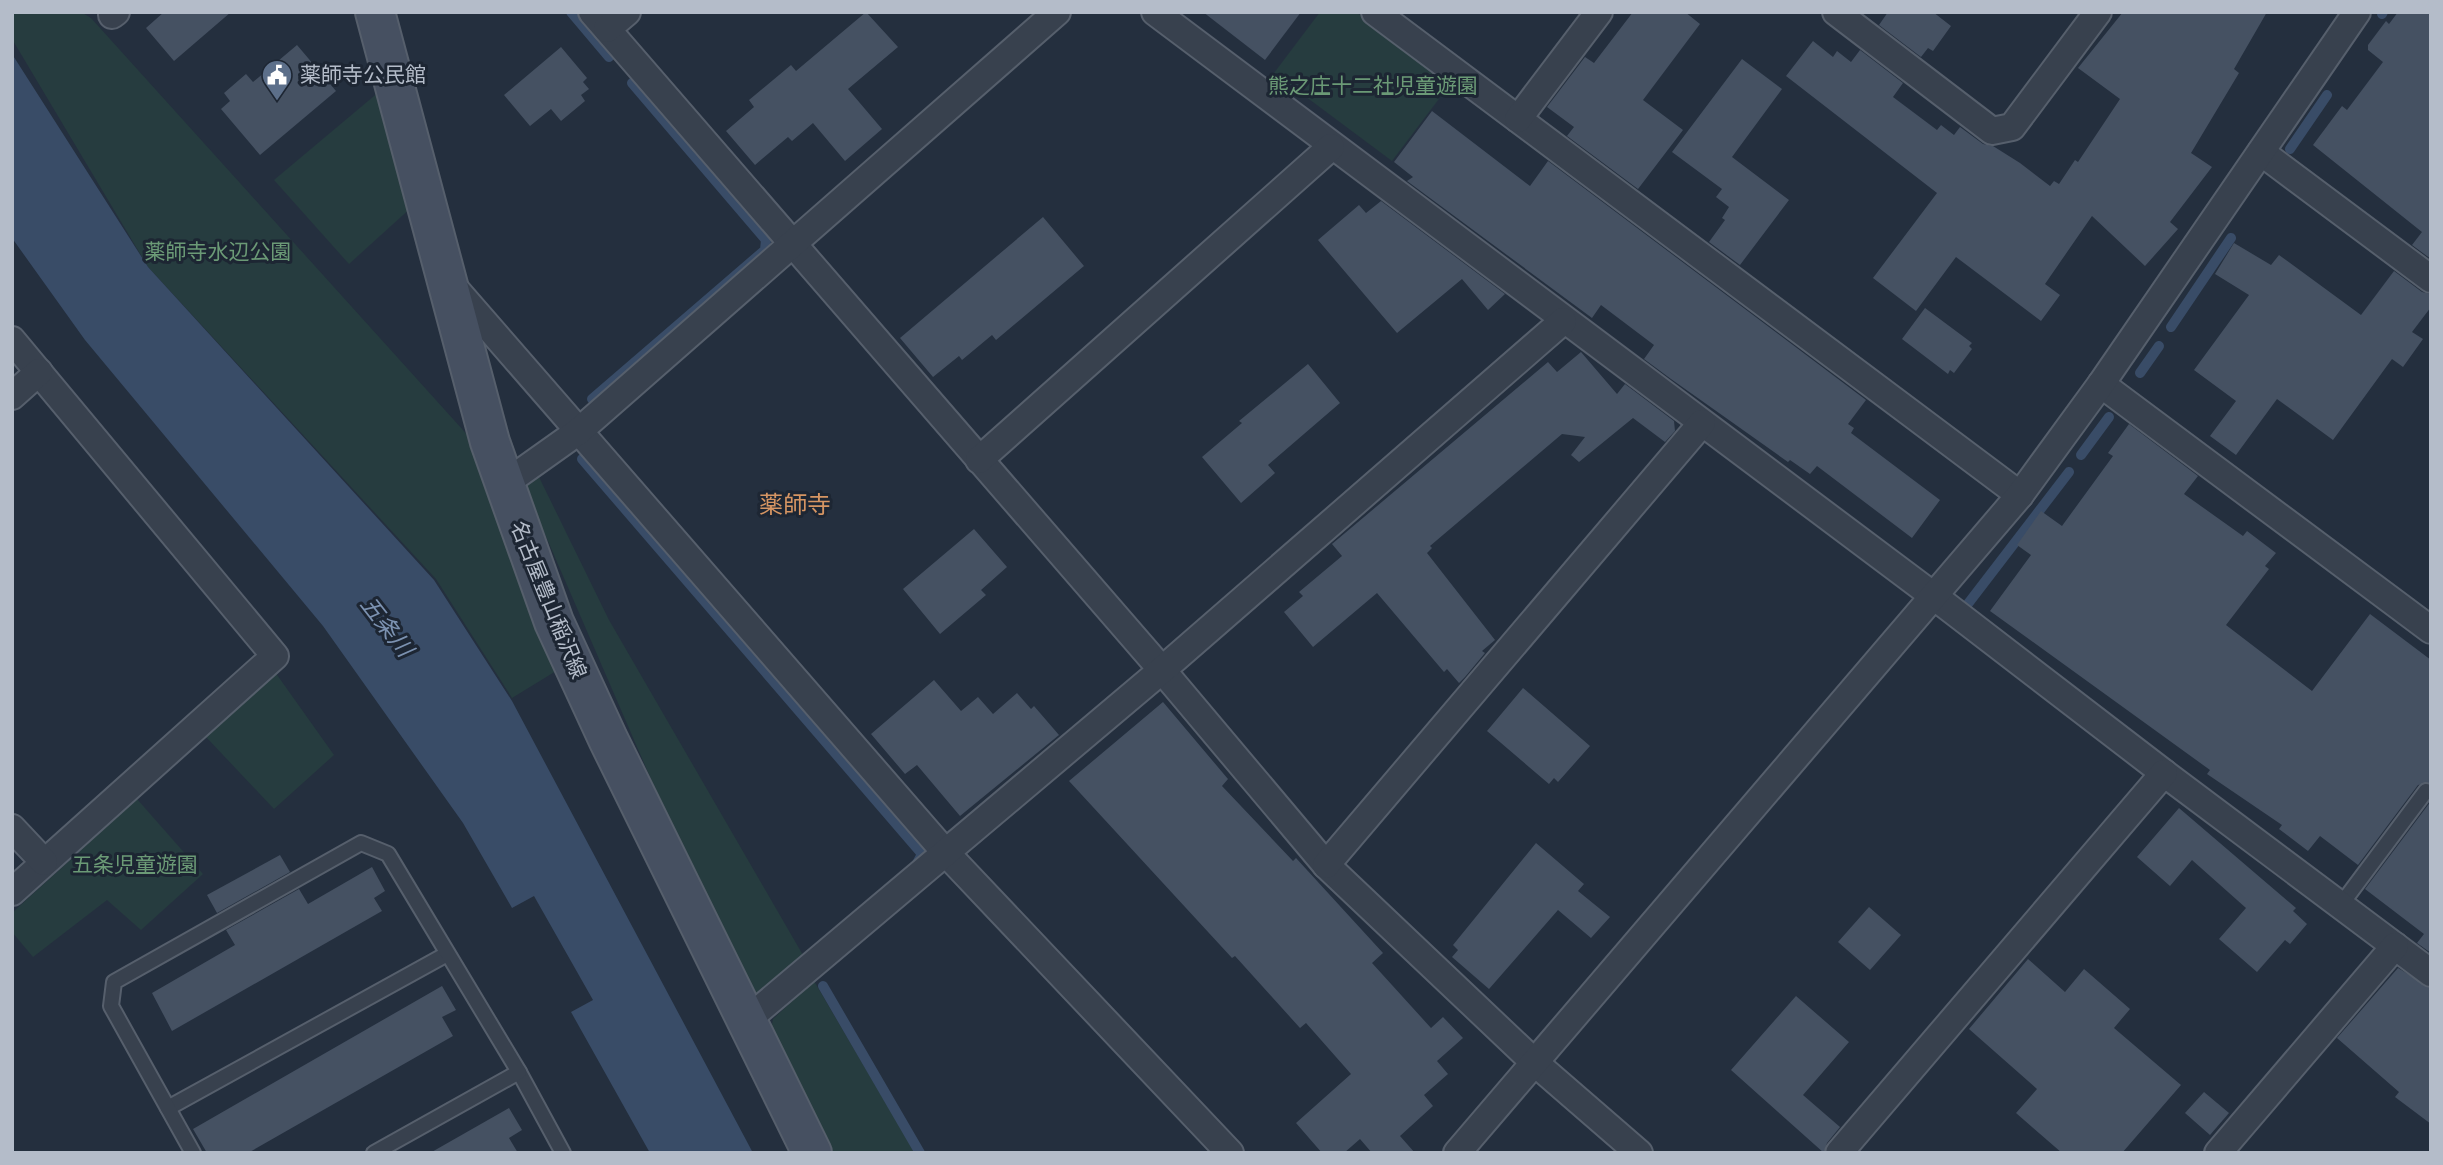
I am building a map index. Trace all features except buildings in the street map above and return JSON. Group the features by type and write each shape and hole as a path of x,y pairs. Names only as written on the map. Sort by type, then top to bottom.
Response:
{"main road":[{"name":"名古屋豊山稲沢線","path":"375,12 503,485 554,622 608,740 812,1153"}],"street":[{"path":"503,485 579,430 1057,12"},
{"path":"1155,12 2431,973"},
{"path":"1375,12 2020,495"},
{"path":"1518,119 1599,12"},
{"path":"1836,12 1992,131 2012,127 2098,12"},
{"path":"1457,1153 2020,495 2101,384 2357,12"},
{"path":"609,18 792,242 1326,864 1534,1062 1639,1153"},
{"path":"979,460 1331,147"},
{"path":"2261,152 2431,279"},
{"path":"449,281 945,852 1230,1153"},
{"path":"747,1020 1162,670 1563,321"},
{"path":"12,340 275,656 12,892"},
{"path":"12,397 39,372"},
{"path":"2101,384 2431,630"},
{"path":"1326,864 1702,423"},
{"path":"1839,1153 2164,773"},
{"path":"12,828 44,862"},
{"path":"2218,1153 2395,946"}],"lane":[{"path":"2340,906 2427,790"},
{"path":"193,1153 111,1006 114,982 361,843 388,854 519,1072 563,1153"},
{"path":"168,1108 447,954"},
{"path":"374,1153 519,1072"}],"green space":[{"name":"薬師寺水辺公園","path":"12,12 81,12 91,18 472,440 561,668 512,698 436,579 148,267 12,39"},
{"name":"熊之庄十二社児童遊園","path":"1320,12 1356,12 1451,83 1392,161 1274,73"},
{"path":"380,91 413,206 349,264 274,180"},
{"path":"538,475 609,620 807,962 765,997 751,991 660,800 525,488"},
{"path":"275,672 334,755 274,809 206,737"},
{"name":"五条児童遊園","path":"137,799 203,874 141,930 107,900 33,957 12,932 12,913"},
{"path":"814,981 914,1153 834,1153 771,1030 773,1019"}],"water":[{"name":"五条川","path":"12,54 148,267 434,580 512,701 753,1153 650,1153 571,1012 593,1000 534,896 512,908 463,823 323,626 85,340 12,238"}],"waterway":[{"path":"571,12 609,57"},
{"path":"592,399 765,250 766,240 632,83"},
{"path":"2290,149 2327,95"},
{"path":"2171,327 2231,238"},
{"path":"2140,373 2159,346"},
{"path":"2081,455 2109,417"},
{"path":"582,459 922,854 915,867"},
{"path":"1967,605 2069,472"},
{"path":"823,986 920,1153"}],"place":[{"name":"薬師寺公民館","path":"277,102"}],"district":[{"name":"薬師寺","path":"795,505"}]}
